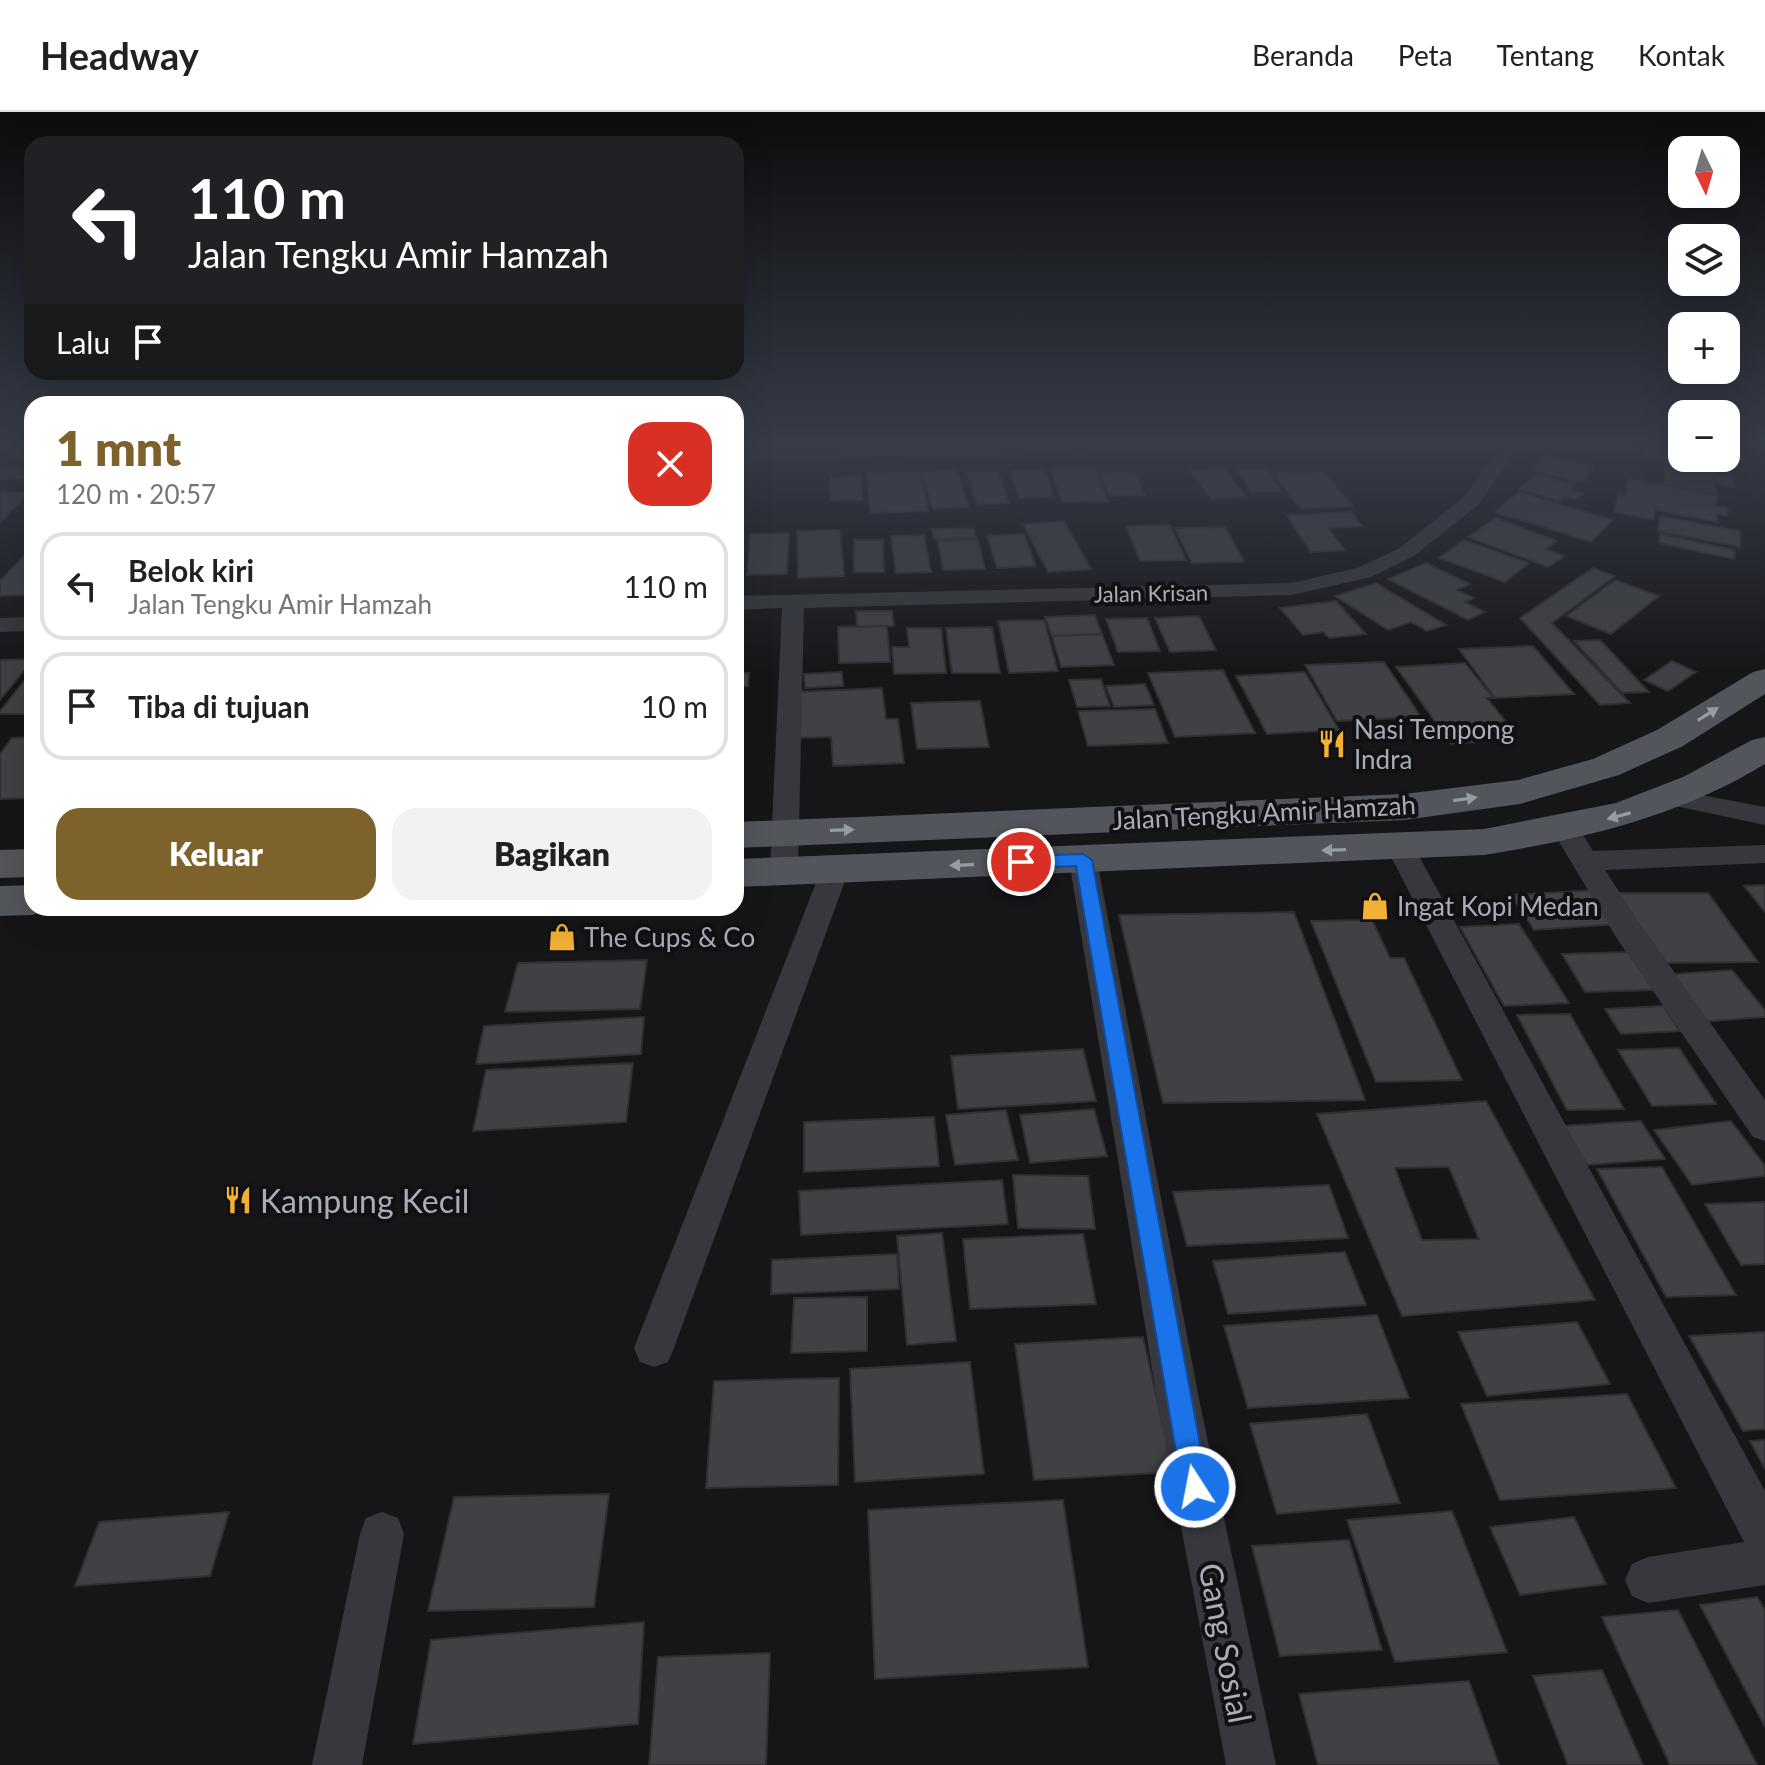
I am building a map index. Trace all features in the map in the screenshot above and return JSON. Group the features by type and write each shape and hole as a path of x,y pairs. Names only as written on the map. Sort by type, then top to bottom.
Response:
{"main road":[{"name":"Jalan Tengku Amir Hamzah","path":"744,870 786,852 1404,807 1520,792 1606,767 1658,744 1765,679"},
{"name":"Jalan Tengku Amir Hamzah","path":"744,838 835,870 1484,842 1575,845 1628,814 1675,798 1727,772 1765,748"},
{"path":"0,864 24,863"},
{"path":"0,901 24,900"}],"street":[{"name":"Jalan Krisan","path":"744,603 1292,589 1364,573 1407,552 1447,520"},
{"path":"786,852 793,601"},
{"path":"0,625 24,624"},
{"path":"1675,798 1765,816"},
{"path":"1575,845 1765,854"},
{"path":"1575,845 1627,929 1765,1127"},
{"path":"1400,847 1765,1536"},
{"name":"Gang Sosial","path":"1083,860 1181,1415 1251,1765"},
{"path":"654,1348 835,870"},
{"path":"337,1765 382,1534"},
{"path":"1648,1580 1765,1562"}],"building":[{"path":"1289,520 1357,520 1362,526 1328,528 1345,550 1311,552"},
{"path":"1493,520 1502,520 1557,541 1546,549 1565,556 1548,567 1468,537"},
{"path":"1521,520 1613,520 1591,542"},
{"path":"1659,520 1682,520 1740,531 1740,547 1658,531"},
{"path":"1064,521 1091,569 1048,572 1023,524"},
{"path":"1170,525 1186,560 1140,561 1126,526"},
{"path":"1225,527 1244,562 1192,563 1175,528"},
{"path":"974,528 976,538 934,539 932,529"},
{"path":"840,530 844,576 798,578 797,531"},
{"path":"789,533 787,574 747,575 750,534"},
{"path":"1024,534 1036,566 997,568 987,536"},
{"path":"1660,534 1735,550 1734,559 1659,543"},
{"path":"924,535 931,572 896,573 891,536"},
{"path":"854,540 883,540 884,572 854,572"},
{"path":"978,540 985,569 943,570 938,541"},
{"path":"1464,540 1529,563 1505,582 1439,558"},
{"path":"24,555 24,595 0,596 0,581"},
{"path":"1426,563 1470,584 1457,590 1474,598 1465,602 1485,612 1468,620 1388,579"},
{"path":"1593,568 1615,576 1552,623 1630,703 1600,705 1520,618"},
{"path":"1615,580 1659,596 1611,634 1566,616"},
{"path":"1376,583 1446,625 1427,631 1411,622 1388,630 1335,596"},
{"path":"1336,601 1366,634 1329,638 1323,632 1303,635 1280,608"},
{"path":"856,611 892,611 894,626 857,627"},
{"path":"1095,615 1102,634 1052,636 1045,617"},
{"path":"1199,616 1216,650 1170,652 1155,618"},
{"path":"1147,618 1160,651 1118,652 1106,619"},
{"path":"1044,620 1058,671 1009,673 998,621"},
{"path":"887,626 890,662 839,663 838,627"},
{"path":"992,627 1000,673 952,673 946,628"},
{"path":"907,628 941,628 946,673 894,674 892,647 909,647"},
{"path":"1102,634 1114,665 1061,667 1052,636"},
{"path":"1600,640 1649,692 1622,693 1574,641"},
{"path":"1533,646 1574,694 1495,698 1459,649"},
{"path":"24,659 24,671 0,700 0,660"},
{"path":"1672,661 1696,672 1668,691 1644,680"},
{"path":"1384,662 1421,717 1337,721 1305,665"},
{"path":"1465,663 1493,698 1487,698 1506,722 1478,724 1491,741 1451,744 1396,667"},
{"path":"1223,670 1255,733 1175,737 1148,673"},
{"path":"842,672 843,686 805,688 804,674"},
{"path":"1305,672 1339,730 1267,734 1236,676"},
{"path":"744,673 749,673 748,686 744,686"},
{"path":"1101,679 1110,706 1077,707 1069,680"},
{"path":"24,681 24,714 0,714"},
{"path":"1145,684 1154,705 1114,707 1106,686"},
{"path":"882,688 886,719 898,719 904,763 833,766 831,737 796,738 794,692"},
{"path":"980,701 989,747 917,749 911,703"},
{"path":"1155,709 1168,743 1088,746 1078,711"},
{"path":"24,737 24,798 0,799 0,754 12,738"},
{"path":"1765,885 1765,912 1744,886"},
{"path":"1595,890 1621,924 1534,930 1511,895"},
{"path":"1610,893 1708,893 1758,962 1655,963"},
{"path":"1294,912 1365,1100 1163,1103 1119,915"},
{"path":"1372,920 1390,958 1404,958 1462,1080 1376,1082 1311,921"},
{"path":"1519,924 1569,1003 1504,1006 1460,927"},
{"path":"1628,952 1654,990 1585,992 1562,954"},
{"path":"647,960 640,1009 505,1012 518,963"},
{"path":"1732,970 1765,1010 1765,1017 1697,1022 1661,975"},
{"path":"1663,1006 1680,1031 1621,1034 1605,1009"},
{"path":"1570,1014 1624,1109 1567,1110 1517,1015"},
{"path":"644,1017 641,1054 476,1064 484,1026"},
{"path":"1679,1048 1716,1104 1652,1106 1618,1050"},
{"path":"1083,1049 1096,1101 958,1109 951,1056"},
{"path":"633,1063 626,1122 473,1131 486,1070"},
{"path":"1486,1101 1595,1300 1402,1316 1317,1114","holes":["1449,1167 1479,1239 1422,1240 1395,1168"]},
{"path":"1094,1109 1107,1156 1030,1163 1020,1115"},
{"path":"1006,1110 1018,1160 955,1165 946,1115"},
{"path":"934,1117 939,1166 804,1172 804,1122"},
{"path":"1641,1121 1665,1159 1587,1165 1564,1126"},
{"path":"1731,1121 1765,1166 1765,1176 1692,1185 1654,1130"},
{"path":"1662,1167 1736,1295 1666,1297 1597,1169"},
{"path":"1013,1175 1088,1176 1095,1229 1018,1228"},
{"path":"1002,1180 1008,1224 801,1235 799,1191"},
{"path":"1329,1185 1348,1238 1187,1246 1173,1192"},
{"path":"1765,1202 1765,1264 1741,1265 1705,1204"},
{"path":"942,1233 956,1341 907,1345 897,1236"},
{"path":"1083,1234 1096,1304 970,1309 963,1239"},
{"path":"1345,1252 1366,1305 1228,1314 1213,1261"},
{"path":"897,1254 899,1289 771,1294 772,1260"},
{"path":"867,1297 867,1351 791,1353 794,1298"},
{"path":"1377,1315 1409,1398 1248,1408 1224,1326"},
{"path":"1577,1322 1610,1384 1487,1396 1458,1332"},
{"path":"1765,1332 1765,1429 1743,1431 1689,1336"},
{"path":"1143,1337 1173,1472 1034,1480 1015,1344"},
{"path":"970,1362 984,1474 855,1482 850,1369"},
{"path":"839,1378 838,1485 706,1488 714,1381"},
{"path":"1627,1394 1676,1488 1500,1500 1461,1404"},
{"path":"1367,1414 1400,1503 1277,1514 1250,1424"},
{"path":"1765,1440 1765,1469 1750,1441"},
{"path":"609,1494 594,1607 428,1611 454,1497"},
{"path":"1063,1500 1088,1667 875,1679 868,1510"},
{"path":"1452,1511 1507,1652 1395,1662 1347,1520"},
{"path":"229,1512 210,1576 75,1586 99,1522"},
{"path":"1574,1517 1606,1584 1520,1595 1490,1527"},
{"path":"1349,1540 1382,1650 1280,1656 1252,1546"},
{"path":"1757,1597 1765,1610 1765,1727 1700,1605"},
{"path":"1678,1610 1757,1765 1670,1765 1602,1617"},
{"path":"644,1622 638,1724 413,1744 431,1640"},
{"path":"770,1653 766,1765 649,1765 658,1657"},
{"path":"1602,1670 1643,1765 1568,1765 1533,1676"},
{"path":"1469,1681 1499,1765 1318,1765 1299,1694"}],"place":[{"name":"Nasi Tempong Indra","path":"1332,744"},
{"name":"Ingat Kopi Medan","path":"1375,906"},
{"name":"The Cups & Co","path":"562,937"},
{"name":"Kampung Kecil","path":"238,1200"}],"route":[{"path":"1021,862 1083,860 1195,1487"}]}
